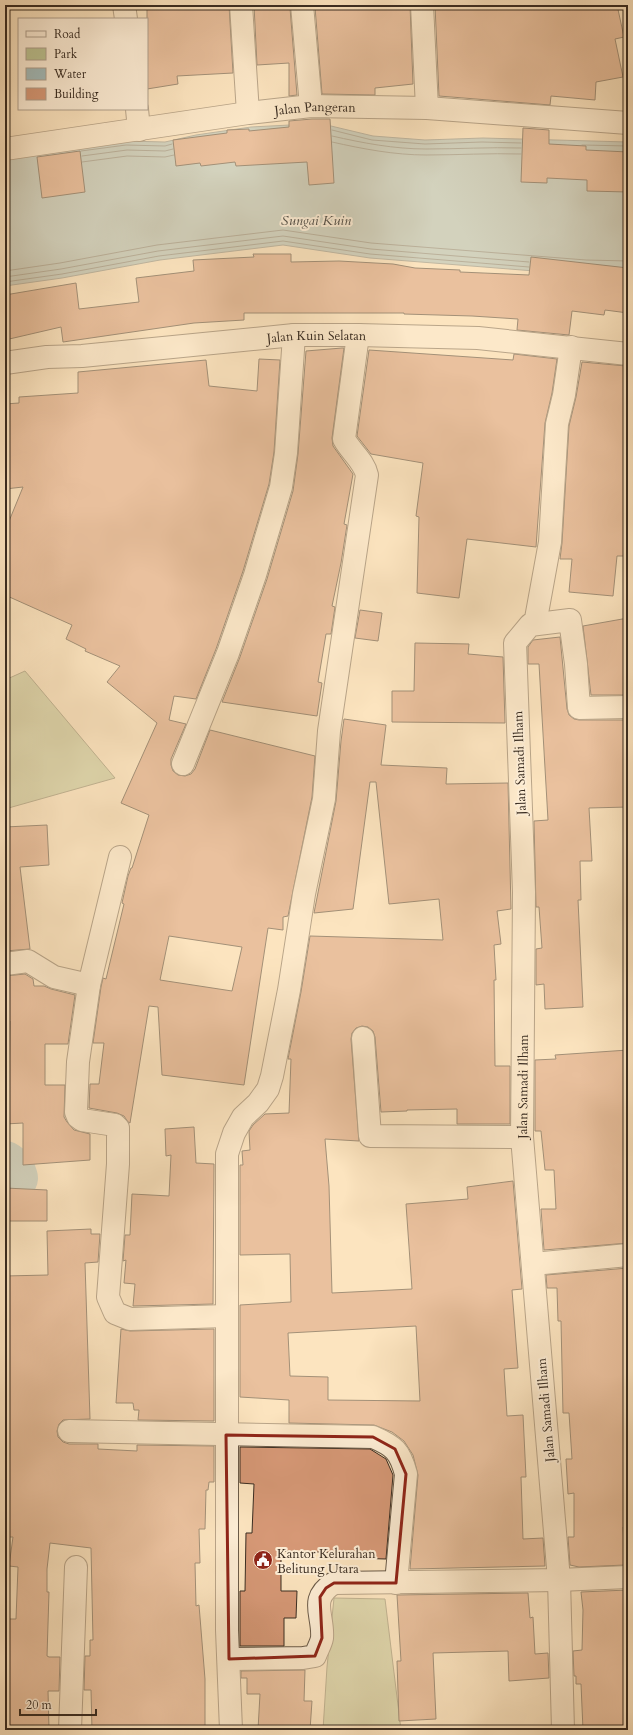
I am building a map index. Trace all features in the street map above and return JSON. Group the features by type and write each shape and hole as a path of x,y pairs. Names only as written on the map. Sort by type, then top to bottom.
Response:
{"street":[{"path":"124,5 126,18"},
{"path":"241,5 248,113"},
{"path":"302,5 311,106"},
{"path":"422,5 427,108"},
{"name":"Jalan Pangeran","path":"5,148 138,119 248,113 311,106 427,108 628,123"},
{"path":"184,764 233,638 255,575 281,487 286,453 294,335"},
{"name":"Jalan Kuin Selatan","path":"5,363 47,357 82,356 294,335 478,338 628,354"},
{"path":"232,1730 227,1622 227,1154 234,1133 243,1116 258,1103 268,1089 272,1076 289,990 304,894 324,799 329,731 367,475 365,467 349,448 344,439 358,335"},
{"path":"571,347 564,394 557,424 550,542 535,624 570,620 576,664 579,708 628,707"},
{"name":"Jalan Samadi Ilham","path":"535,624 530,625 515,643 524,892 522,1137 559,1580 563,1730"},
{"path":"120,857 89,985 78,1062 76,1112 78,1117 82,1120 115,1125 118,1128 118,1164 108,1298 115,1313 130,1319 226,1316"},
{"path":"5,964 28,961 54,977 89,985"},
{"path":"363,1038 370,1136 522,1137"},
{"path":"533,1264 628,1255"},
{"path":"69,1432 373,1437 387,1443 396,1449 402,1460 406,1474 396,1583"},
{"path":"70,1730 76,1567"},
{"path":"229,1659 303,1658 315,1656 322,1638 318,1607 320,1597 326,1588 334,1584 559,1580 628,1577"}],"highlighted area":[{"path":"226,1435 373,1437 395,1449 406,1474 396,1583 334,1583 326,1588 320,1597 322,1638 315,1656 229,1659"}],"green space":[{"path":"25,671 115,778 5,809 5,680"},
{"path":"334,1598 385,1599 401,1730 323,1730 327,1667"}],"water":[{"name":"Sungai Kuin","path":"290,125 331,126 373,136 425,140 483,138 628,142 628,276 585,275 370,258 283,245 160,260 62,278 5,286 5,157 126,141 165,142 196,135 251,127"}],"building":[{"path":"147,5 229,5 233,73 177,76 178,84 148,89"},
{"path":"254,5 280,5 281,9 290,8 297,95 289,96 289,63 257,65"},
{"path":"342,5 410,5 413,84 375,88 375,95 322,94 315,7"},
{"path":"435,5 617,5 624,37 615,39 623,77 596,82 595,100 551,96 550,105 439,96"},
{"path":"330,119 334,183 309,185 307,162 236,166 235,162 201,166 200,163 176,166 173,140 227,133 227,130 249,129 249,131 289,127 289,121"},
{"path":"523,128 549,130 549,144 586,146 586,150 628,152 628,192 587,191 587,180 547,178 547,183 521,182"},
{"path":"80,151 85,192 42,198 37,157"},
{"path":"253,254 291,254 291,262 339,261 393,264 415,268 460,270 460,272 529,275 531,257 628,268 628,313 605,310 604,315 572,311 569,335 517,330 518,319 404,313 244,313 244,320 194,323 63,342 61,327 5,340 5,295 76,283 79,309 139,302 136,278 194,271 193,260 254,257"},
{"path":"344,348 332,438 333,446 353,474 344,524 347,525 341,563 332,606 335,607 331,634 326,634 318,682 322,683 317,716 222,702 240,657 267,579 293,491 298,454 306,351"},
{"path":"369,350 513,360 514,354 557,359 552,393 545,423 536,547 467,539 459,598 417,593 419,517 416,516 423,463 371,454 357,436"},
{"path":"259,359 280,360 274,452 269,484 243,571 216,649 196,699 174,696 169,720 186,724 171,759 171,765 173,771 178,775 185,776 191,774 195,769 210,730 315,756 312,797 288,916 283,917 283,930 268,928 244,1085 162,1075 158,1007 149,1006 130,1123 124,1116 117,1113 89,1108 90,1084 99,1084 104,1043 93,1043 101,987 103,978 106,979 124,904 122,903 128,876 149,815 121,803 157,723 107,682 120,666 85,651 86,649 66,639 72,625 5,595 5,531 23,487 5,489 5,404 19,403 19,397 78,393 78,372 206,360 209,386 257,391","holes":["169,936 242,947 232,991 160,980"]},
{"path":"582,362 626,366 624,390 628,390 628,556 617,556 613,596 569,592 572,559 560,559 569,426"},
{"path":"360,610 382,613 378,641 355,638"},
{"path":"628,618 628,695 591,695 583,626"},
{"path":"560,637 567,709 569,715 574,719 579,720 628,720 628,807 589,808 592,861 580,861 581,900 578,900 583,1007 545,1009 544,984 536,985 536,949 542,948 539,907 536,907 534,821 548,820 539,664 528,664 528,647 533,640"},
{"path":"415,643 469,644 468,654 503,657 505,723 392,722 392,691 414,691"},
{"path":"344,719 386,725 381,765 447,768 446,784 508,783 511,909 497,911 501,944 494,945 496,980 494,980 495,1066 510,1066 510,1124 457,1124 457,1109 381,1112 375,1037 373,1031 368,1027 362,1026 356,1028 352,1033 351,1039 359,1141 325,1139 329,1186 332,1293 412,1289 406,1204 468,1199 467,1187 513,1181 522,1289 512,1290 518,1368 504,1369 507,1416 523,1415 526,1477 521,1477 523,1539 543,1538 545,1566 410,1569 418,1475 413,1455 404,1441 392,1432 374,1425 289,1423 289,1400 240,1397 240,1305 291,1302 290,1254 240,1255 240,1165 243,1165 242,1151 250,1150 249,1131 253,1125 265,1114 289,1113 291,1059 288,1059 310,936 443,940 439,899 389,904 376,782 370,782 353,909 314,913 336,801","holes":["416,1326 420,1401 328,1400 328,1377 290,1376 288,1333"]},
{"path":"47,825 49,865 20,867 30,949 5,951 5,827"},
{"path":"25,974 33,979 34,986 44,986 75,995 68,1044 45,1044 45,1085 65,1085 64,1117 74,1130 90,1134 90,1160 23,1165 23,1123 5,1124 5,1097 9,1097 10,1021 5,1021 5,976"},
{"path":"628,1050 628,1243 544,1250 541,1209 556,1209 554,1170 545,1170 541,1131 535,1131 535,1060 556,1059 555,1055"},
{"path":"194,1127 196,1163 214,1164 213,1304 133,1306 135,1284 124,1283 126,1260 123,1261 125,1235 130,1235 132,1194 169,1196 171,1155 166,1156 165,1129"},
{"path":"5,1188 47,1190 47,1221 5,1221"},
{"path":"91,1229 91,1234 100,1234 98,1262 85,1263 90,1419 63,1420 59,1424 57,1431 58,1437 63,1442 69,1444 98,1444 98,1449 137,1451 137,1445 214,1446 214,1482 209,1482 208,1490 206,1490 205,1529 199,1529 200,1563 195,1563 196,1606 199,1605 205,1679 205,1730 92,1730 91,1690 84,1690 85,1656 90,1656 90,1640 93,1640 91,1548 50,1543 47,1569 47,1592 49,1592 47,1656 60,1657 59,1691 48,1691 49,1729 5,1730 5,1619 16,1619 18,1567 9,1566 13,1537 5,1537 5,1276 48,1275 47,1231"},
{"path":"628,1268 628,1410 626,1411 628,1434 628,1527 623,1527 625,1565 579,1567 570,1565 568,1537 574,1537 574,1493 568,1494 566,1459 572,1459 569,1413 563,1413 561,1321 558,1321 557,1288 547,1288 546,1275"},
{"path":"121,1329 130,1331 214,1329 214,1421 138,1420 139,1410 134,1410 133,1403 116,1403"},
{"path":"240,1447 370,1449 386,1459 393,1475 386,1559 351,1558 351,1553 281,1551 281,1591 297,1591 296,1618 284,1618 284,1646 240,1646 240,1591 245,1591 246,1533 252,1533 254,1484 240,1483"},
{"path":"628,1590 628,1730 583,1730 581,1684 576,1684 576,1676 574,1676 573,1651 582,1650 583,1610 581,1592"},
{"path":"528,1593 530,1618 533,1617 535,1654 548,1653 549,1678 509,1681 508,1651 433,1653 436,1719 399,1721 397,1661 401,1661 397,1595"},
{"path":"305,1670 304,1701 312,1701 310,1730 258,1730 260,1694 247,1694 247,1678 241,1678 241,1671"}],"waterway":[{"path":"5,1164 12,1169 15,1178"}],"place":[{"name":"Kantor Kelurahan Belitung Utara","path":"263,1560"}]}
